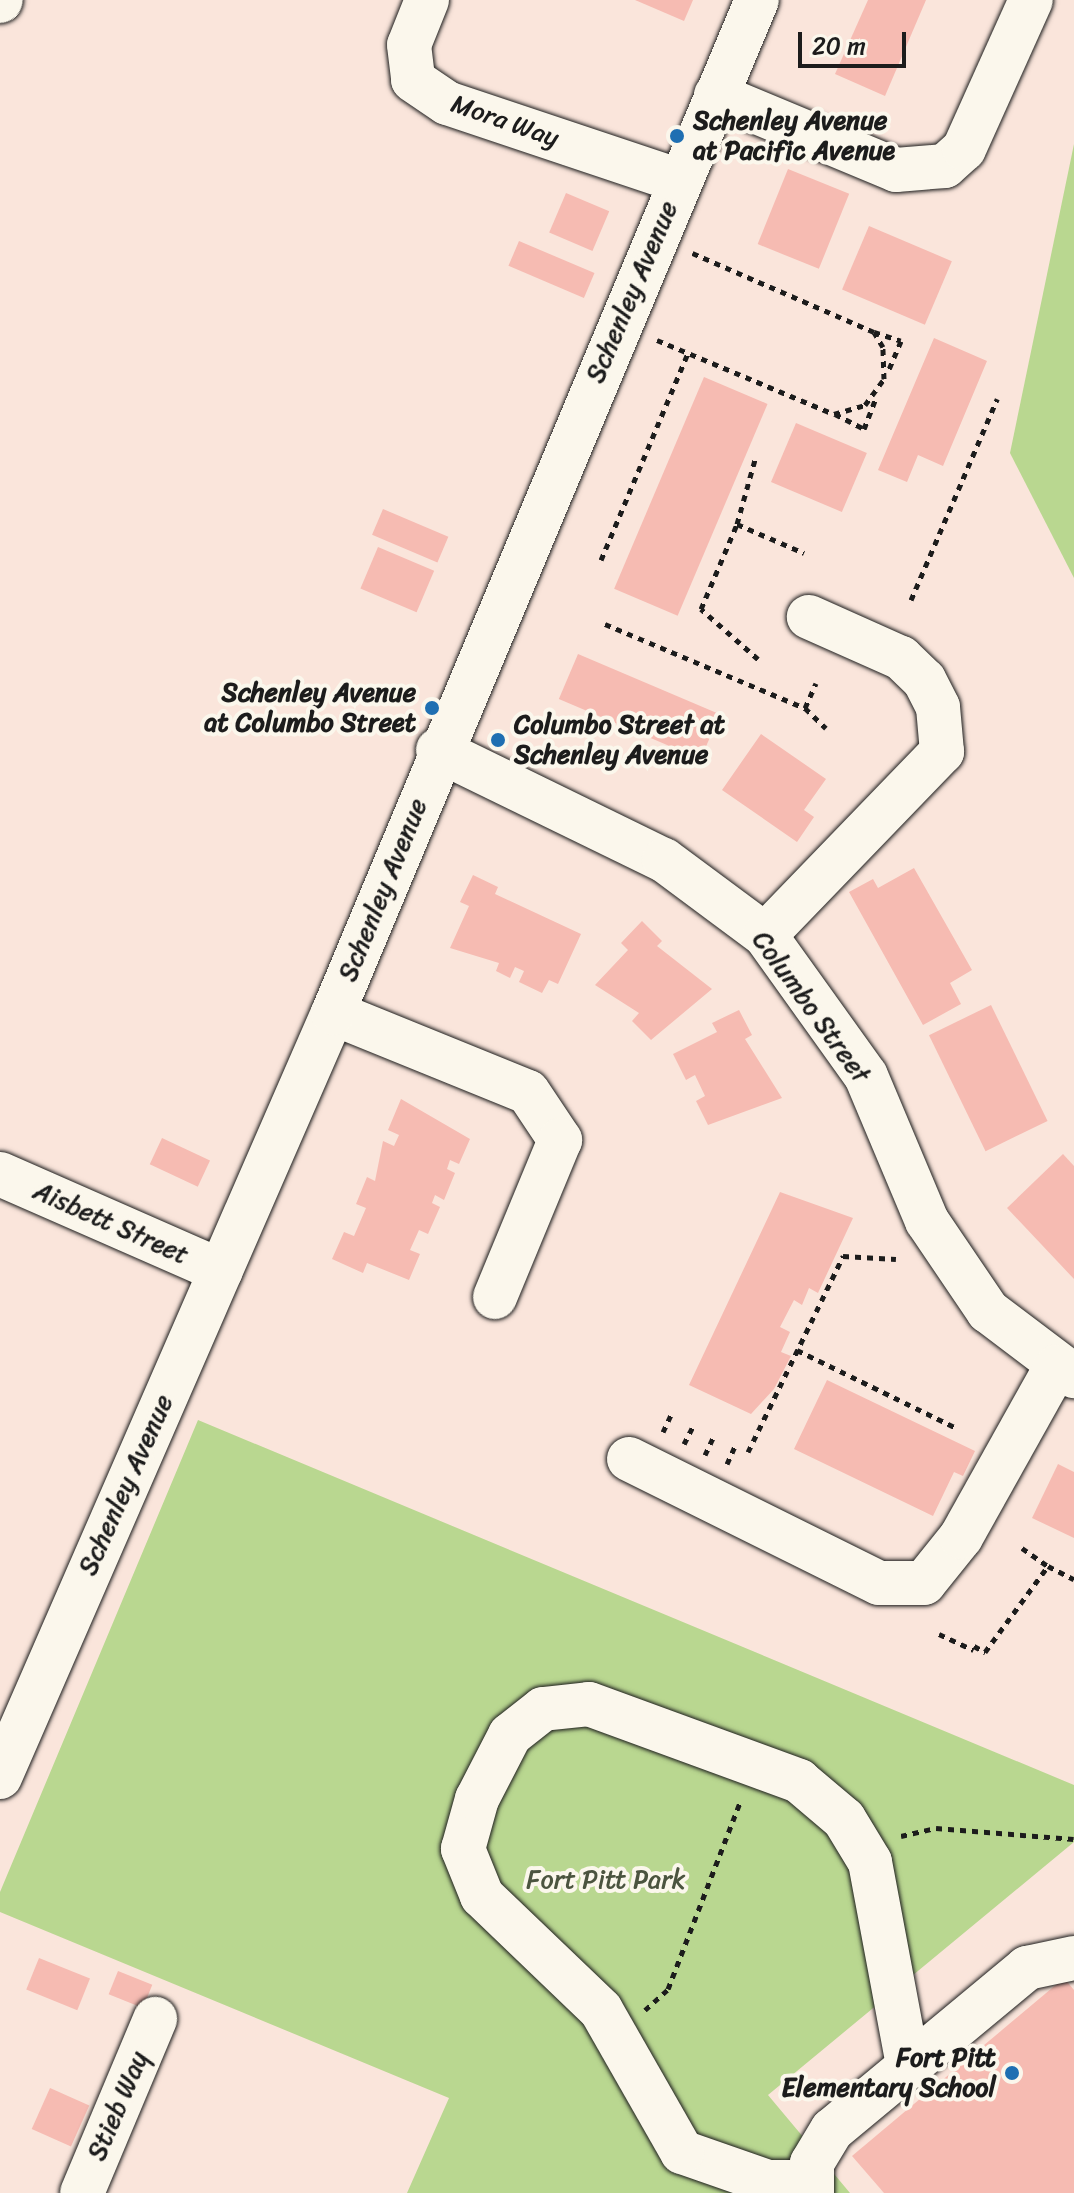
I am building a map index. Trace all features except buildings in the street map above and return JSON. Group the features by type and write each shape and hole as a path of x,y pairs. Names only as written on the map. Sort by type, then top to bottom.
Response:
{"street":[{"name":"Mora Way","path":"427,0 409,45 413,80 447,103 680,181"},
{"name":"Schenley Avenue","path":"0,1777 333,1013 438,750 757,0"},
{"path":"716,95 896,170 945,166 964,149 1031,0"},
{"path":"765,935 942,752 938,707 924,680 901,658 809,617"},
{"name":"Columbo Street","path":"438,750 664,860 765,935 866,1076 927,1221 988,1311 1065,1371"},
{"path":"333,1013 528,1092 560,1140 495,1297"},
{"name":"Aisbett Street","path":"0,1174 221,1271"},
{"path":"629,1459 879,1583 924,1583 961,1537 1065,1371"},
{"path":"908,2066 870,1862 853,1834 799,1781 589,1704 543,1709 510,1735 477,1799 463,1849 471,1877 569,1971 613,2028 682,2152 787,2187 819,2144 1027,1968 1074,1958"},
{"name":"Stieb Way","path":"82,2193 155,2019"}],"path":[{"path":"647,336 864,429 901,341 684,249"},
{"path":"874,332 883,347 884,379"},
{"path":"601,560 688,353"},
{"path":"834,414 877,394"},
{"path":"911,600 997,399"},
{"path":"756,456 737,524 701,609 758,659"},
{"path":"737,524 804,553"},
{"path":"605,624 805,708 826,728"},
{"path":"805,708 816,683"},
{"path":"748,1452 843,1256 896,1259"},
{"path":"797,1350 956,1428"},
{"path":"1022,1548 1074,1579"},
{"path":"939,1634 985,1652 1048,1566"},
{"path":"613,2028 668,1989 755,1763"},
{"path":"853,1834 879,1841 936,1828 1074,1839"}],"green space":[{"path":"1074,144 1074,578 1010,453"},
{"name":"Fort Pitt Park","path":"198,1420 1074,1785 1074,1842 768,2095 850,2193 407,2193 449,2098 0,1912 0,1892"}],"place":[{"name":"Schenley Avenue at Pacific Avenue","path":"677,136"},
{"name":"Schenley Avenue at Columbo Street","path":"432,708"},
{"name":"Columbo Street at Schenley Avenue","path":"498,740"},
{"name":"Fort Pitt Elementary School","path":"1012,2073"}]}
